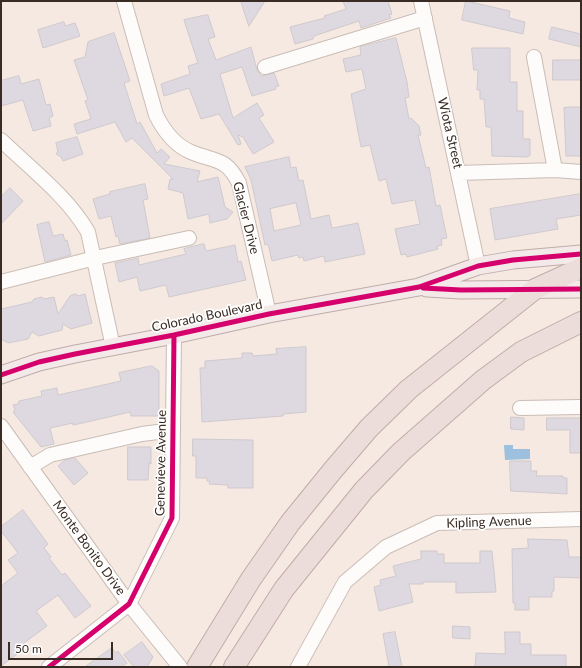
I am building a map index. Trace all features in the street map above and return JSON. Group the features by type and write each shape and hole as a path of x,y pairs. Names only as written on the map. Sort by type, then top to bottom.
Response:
{"highway":[{"path":"197,667 251,579 290,523 369,428 409,389 536,289 581,268"},
{"path":"235,667 284,589 359,495 396,458 483,380 521,352 581,322"}],"main road":[{"name":"Colorado Boulevard","path":"1,375 39,362 269,314 419,287 478,266 513,260 581,254"},
{"name":"Colorado Boulevard","path":"419,287 461,290 581,289"}],"street":[{"name":"Glacier Drive","path":"124,1 156,115 164,130 174,142 190,152 223,163 233,170 239,183 269,314"},
{"name":"Wiota Street","path":"421,1 478,266"},
{"path":"265,67 425,18"},
{"path":"534,56 555,170"},
{"path":"1,140 78,216 88,232 95,258 113,347"},
{"path":"459,173 555,170 581,172"},
{"path":"1,282 95,258 189,238"},
{"name":"Genevieve Avenue","path":"129,604 172,518 174,335"},
{"path":"520,408 581,407"},
{"name":"Monte Bonito Drive","path":"1,426 129,604 180,667"},
{"path":"30,467 50,455 142,434 173,430"},
{"name":"Kipling Avenue","path":"298,667 345,582 386,547 437,524 581,519"},
{"path":"49,667 129,604"}],"water":[{"path":"504,445 513,445 513,449 530,449 530,459 505,460"}],"building":[{"path":"241,1 265,1 249,26"},
{"path":"343,1 388,1 392,14 389,15 391,18 361,28 359,21 314,36 313,39 295,44 290,27 325,18 324,16 346,9"},
{"path":"466,1 510,11 509,18 525,22 523,34 462,20"},
{"path":"208,15 215,37 208,39 216,60 251,47 257,70 261,76 274,73 279,86 275,87 276,89 252,96 242,67 220,74 233,118 257,103 264,115 259,118 274,142 253,154 243,137 238,135 241,144 238,145 219,114 201,119 189,88 164,96 161,84 190,74 188,66 198,63 184,20"},
{"path":"64,22 65,26 75,23 80,36 43,48 38,30"},
{"path":"552,27 581,34 581,47 549,39"},
{"path":"114,33 130,81 124,83 137,124 140,122 157,153 161,149 170,157 164,164 200,171 197,182 218,177 225,207 233,212 227,219 210,223 209,214 188,219 183,193 168,189 170,179 173,179 132,138 126,142 115,122 77,134 74,124 91,119 85,101 88,100 74,60 85,57 88,42"},
{"path":"396,38 407,82 409,97 405,98 409,119 411,118 419,126 421,135 418,135 426,168 429,167 436,206 440,205 447,238 441,239 442,245 437,246 438,249 407,257 406,254 401,255 395,229 420,224 415,200 392,204 386,179 379,181 370,145 361,147 351,94 366,89 362,69 346,72 343,59 361,55 360,47"},
{"path":"472,48 510,48 510,82 517,82 517,111 523,111 523,139 530,139 530,155 528,157 492,156 491,127 486,127 484,99 480,99 480,90 477,90 478,70 474,70"},
{"path":"553,60 581,60 581,80 553,80"},
{"path":"19,76 21,84 39,79 46,105 50,104 53,116 49,118 51,126 33,131 23,100 1,106 1,81"},
{"path":"581,107 581,156 566,156 564,108"},
{"path":"77,137 83,154 63,161 61,157 56,154 58,151 56,143"},
{"path":"289,157 291,168 296,167 299,181 303,180 311,219 329,215 332,228 358,223 365,254 325,262 324,256 304,261 303,257 299,258 298,255 272,261 268,244 265,245 251,180 245,167","holes":["296,203 301,225 274,231 270,209"]},
{"path":"145,184 148,199 143,200 150,238 120,244 118,236 116,237 111,216 99,219 93,199 110,194 110,192"},
{"path":"10,188 23,201 1,224 1,197"},
{"path":"581,194 581,215 556,219 558,229 495,240 490,209"},
{"path":"49,222 53,236 63,234 65,241 67,240 71,255 45,262 37,225"},
{"path":"204,244 206,251 235,245 238,262 241,261 246,280 169,297 166,285 140,291 137,277 119,282 115,263 138,258 139,265 186,254 184,249"},
{"path":"76,294 78,296 85,294 92,323 71,329 63,324 62,330 39,336 32,332 28,339 8,343 1,339 1,309 32,302 34,299 42,297 44,299 54,297 58,314 70,296"},
{"path":"306,347 306,412 283,414 283,416 202,422 200,368 205,368 205,361 242,358 242,353 252,353 253,356 277,354 276,349"},
{"path":"152,366 159,371 159,416 131,416 130,412 73,425 73,423 50,428 54,444 41,447 13,412 15,410 13,405 18,404 19,401 42,396 41,391 57,388 58,395 121,381 119,373"},
{"path":"511,417 524,418 524,430 511,429"},
{"path":"547,418 581,418 581,453 570,453 570,430 547,430"},
{"path":"193,439 253,440 253,488 228,488 228,485 209,484 210,481 207,481 207,478 196,478 196,456 193,456"},
{"path":"128,447 151,447 151,464 149,463 148,480 128,480"},
{"path":"75,458 88,473 74,485 58,466 65,460"},
{"path":"510,461 531,461 531,471 537,471 536,476 563,476 563,478 567,478 567,494 511,491"},
{"path":"23,510 48,544 44,548 51,557 49,558 62,575 65,573 91,606 75,618 58,595 36,611 47,626 24,643 22,646 24,649 1,666 1,586 18,573 8,560 18,553 1,531 1,527"},
{"path":"528,539 567,540 569,557 581,557 581,578 554,577 554,591 552,591 552,597 529,597 529,610 515,610 515,603 513,603 512,549 528,548"},
{"path":"421,551 437,551 437,554 444,554 444,563 480,563 480,551 492,551 496,592 456,593 456,582 423,582 423,584 409,584 413,602 379,611 374,587 381,585 380,580 396,576 393,566 421,559"},
{"path":"453,626 470,627 470,639 453,638"},
{"path":"395,632 402,667 389,667 383,634"},
{"path":"505,632 520,632 520,644 531,644 531,655 566,655 566,667 475,667 476,653 505,654"},
{"path":"142,642 153,657 147,667 134,667 124,655"},
{"path":"112,648 116,653 118,651 127,663 121,667 85,667"}],"cycle path":[{"path":"1,375 39,362 75,354 174,335 269,314 419,287 478,266 513,260 581,254"},
{"path":"423,288 461,290 581,289"},
{"path":"49,667 129,604 172,518 174,335"}]}
